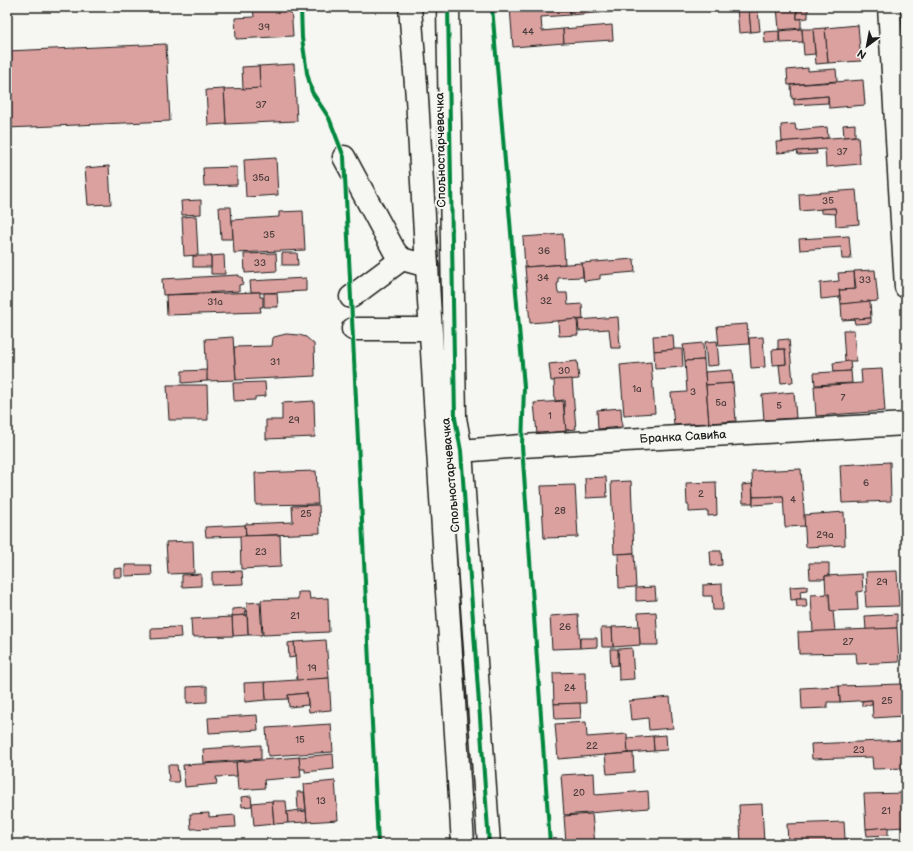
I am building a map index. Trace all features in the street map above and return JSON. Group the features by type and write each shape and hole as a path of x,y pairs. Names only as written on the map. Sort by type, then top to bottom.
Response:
{"street":[{"name":"Спољностарчевачка","path":"410,7 417,98 463,844"},
{"name":"Спољностарчевачка","path":"448,7 455,418 461,451 489,844"},
{"path":"889,7 906,287"},
{"path":"344,158 395,252 402,259 427,266"},
{"path":"351,297 402,259"},
{"path":"353,329 430,328"},
{"name":"Бранка Савића","path":"461,451 522,446 906,424"}],"building":[{"path":"253,7 291,7 293,36 236,39 235,18 254,17"},
{"path":"510,7 569,7 570,15 541,17 542,31 563,29 564,43 513,47"},
{"path":"569,7 594,7 595,13 570,15"},
{"path":"594,7 612,7 612,12 595,13"},
{"path":"737,7 749,7 751,32 739,33"},
{"path":"777,7 797,7 797,19 801,18 801,28 779,30"},
{"path":"797,7 808,7 808,18 797,19"},
{"path":"758,10 760,31 751,32 749,11"},
{"path":"612,25 613,40 564,43 563,29"},
{"path":"858,25 861,61 828,63 825,28"},
{"path":"825,28 828,63 816,64 813,29"},
{"path":"802,29 803,42 780,43 779,31"},
{"path":"802,29 813,29 815,54 804,55"},
{"path":"779,31 779,42 765,43 764,32"},
{"path":"166,44 170,121 7,128 7,51"},
{"path":"294,64 297,121 226,124 224,89 260,88 259,66"},
{"path":"259,66 260,88 243,89 242,67"},
{"path":"808,68 808,71 836,69 837,81 788,85 787,70"},
{"path":"863,80 865,105 829,108 828,96 792,99 791,85"},
{"path":"224,89 226,124 208,125 206,90"},
{"path":"828,96 828,103 794,105 794,99"},
{"path":"795,124 796,130 827,127 828,138 782,142 781,125"},
{"path":"855,124 855,136 844,137 843,125"},
{"path":"858,136 860,164 826,167 825,149 777,153 776,142"},
{"path":"816,150 817,154 798,155 797,151"},
{"path":"276,158 278,195 246,197 244,160"},
{"path":"109,166 111,204 88,205 85,168"},
{"path":"237,167 237,185 204,186 203,168"},
{"path":"856,190 859,224 836,226 835,208 800,211 799,194"},
{"path":"201,200 201,214 182,215 181,201"},
{"path":"219,207 231,207 233,239 221,239"},
{"path":"835,208 836,214 821,213 821,209"},
{"path":"303,211 305,250 234,253 232,220 279,217 279,212"},
{"path":"196,216 198,255 184,256 182,217"},
{"path":"563,234 565,264 525,267 523,237"},
{"path":"849,236 851,259 842,259 841,247 800,250 799,239"},
{"path":"276,253 277,271 245,273 244,254"},
{"path":"282,253 297,253 298,265 282,265"},
{"path":"224,255 225,274 211,274 211,256"},
{"path":"193,256 211,256 211,267 193,267"},
{"path":"634,259 635,272 600,275 600,279 584,281 582,263"},
{"path":"582,263 583,277 558,278 557,284 558,293 567,293 568,305 582,304 583,319 530,323 525,267"},
{"path":"875,270 878,301 841,304 839,290 856,289 854,271"},
{"path":"854,272 855,289 839,290 840,297 821,299 820,283 839,281 838,273"},
{"path":"239,275 239,277 242,277 243,284 239,285 239,291 163,295 162,279"},
{"path":"306,278 306,291 264,293 251,292 250,281"},
{"path":"260,292 260,297 263,297 263,307 260,307 261,312 167,315 166,295"},
{"path":"264,293 277,293 278,307 264,307"},
{"path":"870,301 871,318 842,320 841,304"},
{"path":"618,317 620,348 611,348 609,329 579,331 578,320"},
{"path":"871,318 871,323 855,324 854,319"},
{"path":"577,319 578,335 559,336 558,321"},
{"path":"747,324 749,344 719,346 717,326"},
{"path":"843,330 854,330 856,361 845,361"},
{"path":"7,332 10,392 7,392"},
{"path":"286,334 306,337 314,344 315,376 236,380 234,347 272,346 274,337"},
{"path":"673,335 674,349 654,351 653,336"},
{"path":"233,337 236,380 207,381 205,339"},
{"path":"763,337 765,367 751,368 749,338"},
{"path":"789,339 793,382 781,383 779,365 786,364 785,349 778,349 778,340"},
{"path":"717,341 719,365 707,366 705,342"},
{"path":"703,343 704,360 685,361 683,345"},
{"path":"682,349 683,367 655,369 654,351"},
{"path":"785,349 786,364 773,365 772,350"},
{"path":"704,360 709,423 674,425 671,393 687,392 685,361"},
{"path":"577,361 579,379 551,381 549,364"},
{"path":"850,361 851,371 834,372 833,363"},
{"path":"651,362 655,413 624,415 620,365"},
{"path":"882,369 885,411 816,416 814,386 862,383 861,370"},
{"path":"207,370 207,381 182,383 182,371"},
{"path":"732,370 733,383 706,385 705,372"},
{"path":"851,371 852,383 815,385 814,373"},
{"path":"572,379 576,429 565,430 564,400 555,401 554,380"},
{"path":"265,382 266,396 255,397 255,400 234,401 233,383"},
{"path":"733,383 736,421 709,423 706,385"},
{"path":"167,385 207,385 208,420 169,420"},
{"path":"794,392 796,418 764,420 762,395"},
{"path":"314,401 315,437 266,439 266,420 282,420 282,403"},
{"path":"563,401 566,431 537,434 534,403"},
{"path":"621,408 622,427 598,429 597,410"},
{"path":"890,462 891,501 842,503 840,465"},
{"path":"801,469 805,526 785,527 783,496 753,497 752,471"},
{"path":"316,471 318,504 256,505 255,473"},
{"path":"606,477 607,497 586,498 585,478"},
{"path":"631,481 634,553 614,554 611,482"},
{"path":"716,482 717,515 708,516 708,511 689,512 689,505 687,505 686,483"},
{"path":"752,484 753,503 743,503 742,485"},
{"path":"575,485 578,537 544,538 541,486"},
{"path":"783,496 784,503 753,505 753,497"},
{"path":"319,505 320,533 246,536 245,524 293,522 292,506"},
{"path":"844,512 845,545 806,547 804,515"},
{"path":"245,525 246,536 206,537 205,527"},
{"path":"280,535 281,567 241,569 240,536"},
{"path":"193,541 194,573 168,574 166,542"},
{"path":"710,551 721,551 722,565 711,566"},
{"path":"634,553 636,587 619,588 618,554"},
{"path":"809,563 829,563 829,575 825,576 825,579 810,579"},
{"path":"125,565 151,565 152,575 125,576"},
{"path":"122,568 122,577 114,577 114,569"},
{"path":"242,571 243,584 212,585 212,572"},
{"path":"897,571 899,606 866,607 866,572"},
{"path":"201,574 201,586 182,587 182,575"},
{"path":"862,574 863,591 857,592 858,610 830,611 829,594 826,595 825,576"},
{"path":"722,584 723,610 713,610 712,596 703,596 703,585"},
{"path":"807,586 807,590 800,591 801,599 791,600 790,587"},
{"path":"7,587 9,641 7,642"},
{"path":"655,587 656,600 636,601 636,588"},
{"path":"298,592 309,592 310,599 328,598 329,632 263,635 261,600 298,599"},
{"path":"829,594 830,611 833,611 835,631 813,632 811,595"},
{"path":"796,599 806,599 807,607 797,607"},
{"path":"260,602 262,635 248,635 247,603"},
{"path":"245,608 246,615 232,616 232,609"},
{"path":"656,612 658,645 640,645 638,613"},
{"path":"578,614 580,648 552,649 550,616"},
{"path":"897,614 897,628 866,630 865,616"},
{"path":"247,615 248,635 233,636 232,616"},
{"path":"232,617 233,636 192,637 191,619"},
{"path":"639,626 640,645 613,647 612,627"},
{"path":"180,627 181,637 151,639 151,628"},
{"path":"601,628 612,628 613,647 602,647"},
{"path":"897,628 899,662 857,664 856,653 799,654 798,632"},
{"path":"580,638 597,638 597,647 580,648"},
{"path":"326,640 329,678 297,681 294,642"},
{"path":"294,642 295,657 289,658 288,643"},
{"path":"632,648 634,679 619,680 618,649"},
{"path":"610,649 618,649 618,665 611,666"},
{"path":"585,672 586,703 554,704 553,673"},
{"path":"329,678 331,710 309,712 307,693 288,695 289,699 266,700 265,682"},
{"path":"265,682 266,700 245,702 244,683"},
{"path":"902,684 904,716 873,718 872,700 840,702 839,686"},
{"path":"207,686 207,702 187,703 187,687"},
{"path":"839,686 840,702 827,702 827,708 802,709 801,688"},
{"path":"307,693 308,705 289,707 288,695"},
{"path":"670,697 673,728 649,730 648,718 631,720 629,701"},
{"path":"872,700 872,705 862,706 862,701"},
{"path":"580,703 581,718 555,719 554,704"},
{"path":"257,715 258,730 209,733 208,718"},
{"path":"586,722 587,737 627,734 628,753 558,759 555,724"},
{"path":"331,724 333,752 268,756 266,728"},
{"path":"666,735 667,750 654,751 653,736"},
{"path":"653,736 654,751 628,753 627,738"},
{"path":"906,740 906,768 873,769 872,757 812,759 811,744"},
{"path":"261,745 261,759 204,763 203,749"},
{"path":"633,753 634,772 607,774 605,755"},
{"path":"333,754 334,769 305,772 305,769 300,769 299,757"},
{"path":"299,757 301,777 264,780 265,788 238,790 236,762"},
{"path":"236,762 237,776 216,777 217,784 185,787 183,765"},
{"path":"168,765 177,765 179,782 169,782"},
{"path":"594,773 595,795 648,791 649,808 564,815 561,775"},
{"path":"335,781 338,820 307,822 304,784"},
{"path":"297,792 304,792 306,810 298,810"},
{"path":"906,793 906,827 866,829 864,794"},
{"path":"251,796 252,806 242,807 241,797"},
{"path":"272,801 274,824 254,826 252,803"},
{"path":"272,801 286,801 288,823 274,824"},
{"path":"762,804 764,844 741,844 739,805"},
{"path":"298,810 298,812 306,811 307,822 288,823 287,812"},
{"path":"209,813 209,817 235,815 236,827 191,829 190,814"},
{"path":"592,814 595,844 566,844 564,816"},
{"path":"844,822 845,839 848,839 848,844 788,844 787,824"},
{"path":"888,827 888,835 867,836 866,829"}],"cycle path":[{"path":"301,7 302,38 307,73 312,92 329,118 344,157 378,844"},
{"path":"448,7 455,418 461,451 489,844"},
{"path":"492,7 524,387 522,446 550,844"}]}
